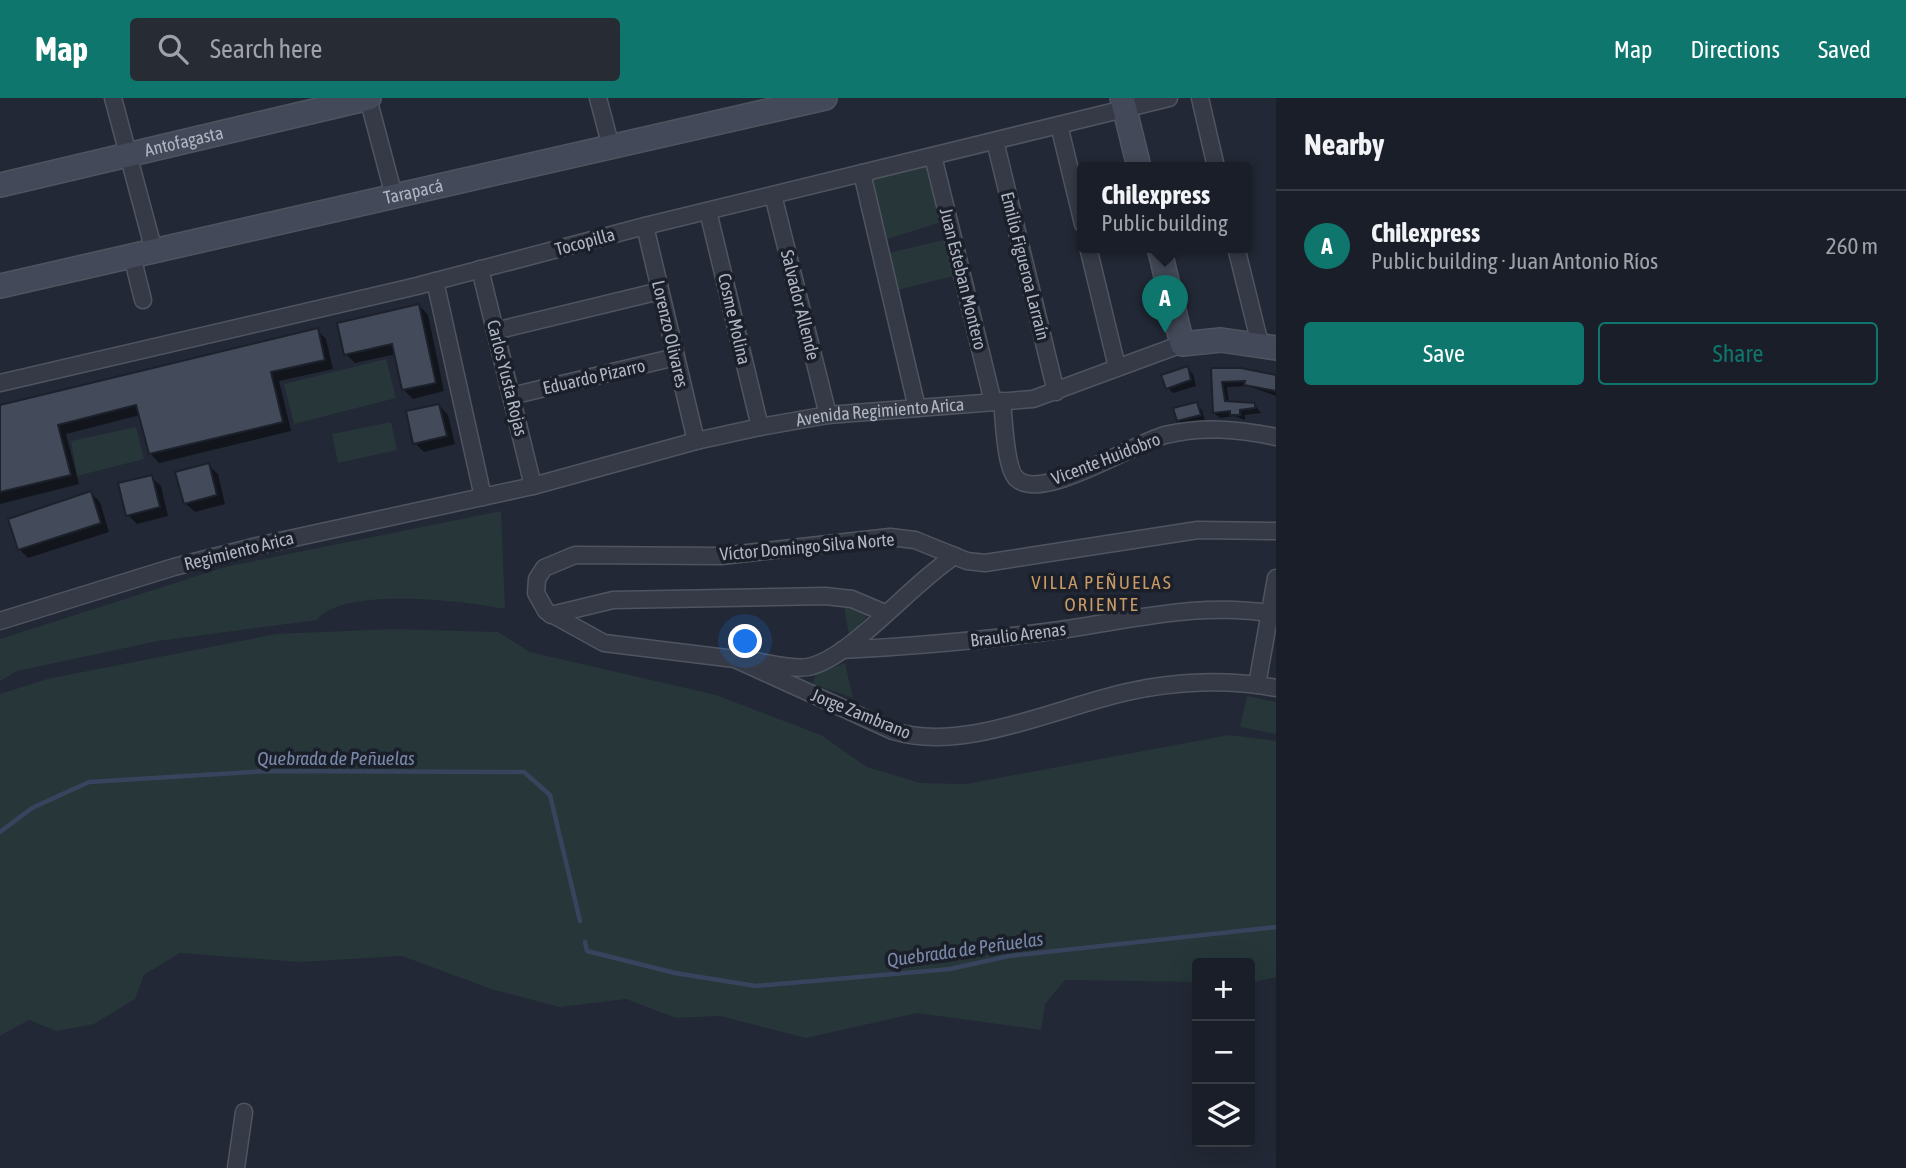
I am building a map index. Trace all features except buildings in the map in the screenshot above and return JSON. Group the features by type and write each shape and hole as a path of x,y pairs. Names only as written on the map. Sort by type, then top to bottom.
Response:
{"main road":[{"name":"Antofagasta","path":"0,186 369,98"},
{"name":"Tarapacá","path":"0,286 825,98"},
{"path":"1123,103 1138,162"},
{"path":"1159,253 1182,344"},
{"name":"Avenida Regimiento Arica","path":"1182,344 1221,340 1268,346"}],"street":[{"path":"113,98 128,155 143,254 143,300"},
{"path":"369,98 394,196"},
{"path":"598,98 611,147"},
{"name":"Tocopilla","path":"0,383 435,281 645,226 1059,125 1123,103 1169,98"},
{"path":"1200,98 1215,162"},
{"path":"1059,125 1077,199"},
{"name":"Emilio Figueroa Larraín","path":"995,141 1056,393"},
{"name":"Juan Esteban Montero","path":"933,156 998,402"},
{"path":"862,173 917,408"},
{"name":"Salvador Allende","path":"772,195 828,415"},
{"name":"Cosme Molina","path":"708,211 760,427"},
{"name":"Lorenzo Olivares","path":"645,226 696,441"},
{"path":"1089,253 1117,366"},
{"path":"1238,253 1268,346"},
{"name":"Carlos Yusta Rojas","path":"480,269 533,486"},
{"path":"435,281 483,497"},
{"path":"495,331 660,291"},
{"name":"Avenida Regimiento Arica","path":"483,497 696,441 760,427 828,415 1033,399 1056,393 1117,366 1182,344"},
{"name":"Eduardo Pizarro","path":"511,396 676,357"},
{"name":"Vicente Huidobro","path":"998,402 1011,471 1019,481 1032,485 1070,477 1143,442 1181,432 1217,428 1276,437"},
{"name":"Regimiento Arica","path":"0,621 174,567 257,546 483,497"},
{"name":"Víctor Domingo Silva Norte","path":"551,615 541,605 536,593 537,579 544,568 566,557 584,554 647,558 722,556 890,537 927,543 955,556 985,564 1184,531 1276,531"},
{"path":"735,659 808,667 842,650 934,568 955,556"},
{"path":"1256,685 1273,613 1276,578"},
{"path":"551,615 613,600 825,596 852,599 885,613"},
{"name":"Braulio Arenas","path":"842,650 1008,637 1192,608 1232,608 1273,613"},
{"name":"Jorge Zambrano","path":"551,615 604,643 735,659 893,731 942,739 966,736 1138,690 1195,683 1276,688"},
{"path":"801,690 808,667"},
{"path":"236,1168 244,1112"}],"shaded area":[{"path":"929,164 942,222 884,240 869,179"},
{"path":"948,239 957,275 897,290 888,253"},
{"path":"386,359 396,398 294,424 284,384"},
{"path":"391,422 397,450 338,463 332,434"},
{"path":"136,427 144,459 77,476 71,441"},
{"path":"501,511 505,609 435,600 377,599 330,609 317,620 158,641 17,671 0,681 0,639 225,567"},
{"path":"844,606 868,615 849,636"},
{"name":"Quebrada de Peñuelas","path":"392,629 498,632 530,652 716,695 821,735 867,767 920,783 966,784 1229,735 1276,741 1276,977 1255,982 1255,958 1192,958 1192,982 1065,980 1045,1004 1041,1030 917,1013 806,1038 720,1016 676,1018 626,999 560,1007 491,989 402,956 300,962 180,953 144,975 135,999 94,1024 57,1031 29,1020 0,1036 0,694 47,679 276,634"},
{"path":"845,663 853,698 813,684 816,674"},
{"path":"1247,696 1276,702 1276,734 1240,727"}],"waterway":[{"name":"Quebrada de Peñuelas","path":"0,832 32,808 89,782 268,771 524,772 550,795 580,921"},
{"name":"Quebrada de Peñuelas","path":"585,942 587,951 675,973 756,986 950,969 1009,956 1276,927"}],"place":[{"name":"Chilexpress","path":"1165,333"}],"district":[{"name":"VILLA PEÑUELAS ORIENTE","path":"1102,593"}]}
